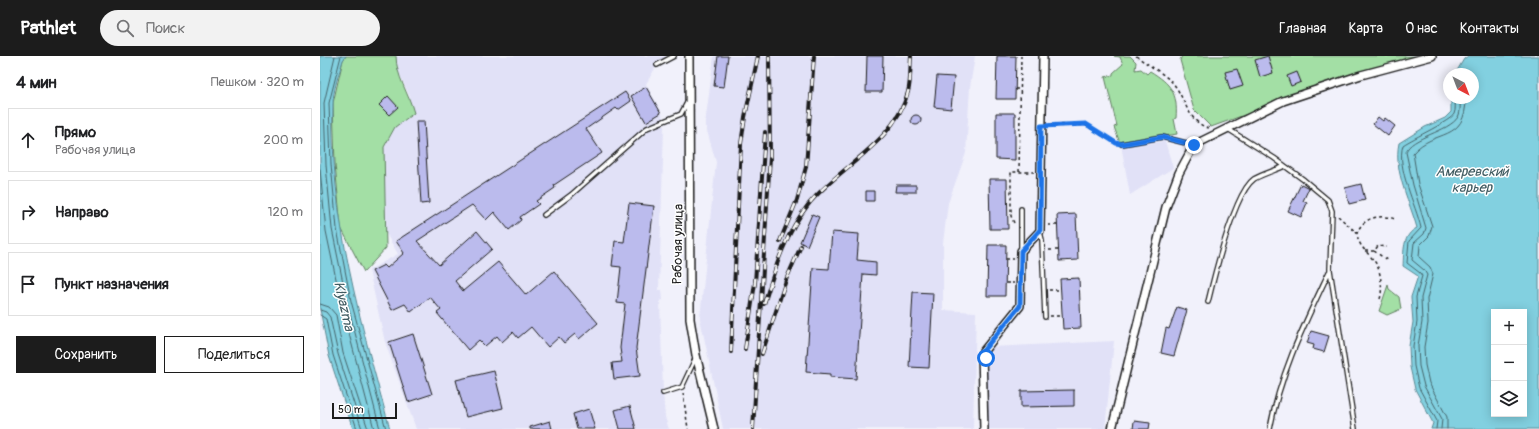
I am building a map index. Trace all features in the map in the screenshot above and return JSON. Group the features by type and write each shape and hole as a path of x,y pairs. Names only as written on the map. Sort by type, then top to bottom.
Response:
{"street":[{"name":"Рабочая улица","path":"689,56 690,306 696,356 714,429"},
{"path":"984,429 984,358 982,352 1020,306 1021,251 1040,230 1042,56"},
{"path":"1112,429 1166,207 1179,173 1194,145 1283,100 1361,75 1432,56"}],"lane":[{"path":"657,65 674,56"},
{"path":"544,215 571,196 647,128 681,114 690,99"},
{"path":"1228,128 1285,166 1328,200 1332,211 1330,270 1355,429"},
{"path":"1122,144 1162,137 1194,145"},
{"path":"1208,302 1221,248 1244,190 1254,179 1285,166"},
{"path":"1020,209 1021,251"},
{"path":"1040,230 1045,317"},
{"path":"1270,429 1277,396 1294,346 1330,270"},
{"path":"663,394 682,387 696,356"}],"path":[{"path":"1019,172 1021,56"},
{"path":"1136,56 1171,81 1193,117 1207,128 1214,128"},
{"path":"1016,64 1021,64"},
{"path":"1015,89 1020,89"},
{"path":"1041,126 1086,124 1116,143 1122,144"},
{"path":"1015,125 1020,125"},
{"path":"1015,149 1019,150"},
{"path":"1332,211 1357,233 1359,244 1376,264 1382,292 1380,299"},
{"path":"1357,233 1368,220 1377,216 1388,216 1395,219"},
{"path":"1374,251 1378,246 1388,247"},
{"path":"1042,250 1059,250"},
{"path":"1366,251 1374,251 1387,260"},
{"path":"1006,259 1015,259"},
{"path":"1006,282 1014,282"},
{"path":"1044,291 1061,290"},
{"path":"1045,317 1062,316"},
{"path":"682,387 688,429"}],"shaded area":[{"path":"396,56 668,56 657,65 646,84 662,113 664,127 659,290 662,290 663,300 660,301 663,393 665,417 669,429 416,429 385,342 369,270 398,254 384,230 384,147 410,97 396,67"},
{"path":"714,56 975,56 970,87 966,153 948,203 943,243 943,310 976,312 973,429 723,429 700,318 716,162 705,124"},
{"path":"1165,141 1173,168 1130,195 1121,145"},
{"path":"1114,341 1105,429 987,429 986,358 991,347"}],"green space":[{"path":"346,56 396,56 400,78 414,113 395,127 384,147 386,248 364,272 341,228 335,164 333,103 343,60"},
{"path":"1114,56 1130,56 1136,62 1135,70 1141,69 1147,74 1150,71 1168,85 1172,90 1176,102 1176,118 1174,119 1177,134 1120,143 1114,127 1117,126 1105,77 1113,75 1113,73 1123,64 1120,57"},
{"path":"1182,56 1432,56 1283,101 1211,127 1194,110 1180,60"},
{"path":"1388,285 1389,289 1399,297 1401,309 1387,315 1379,311"}],"water":[{"name":"Klyazma","path":"320,56 346,56 343,60 338,76 333,99 333,146 336,187 349,269 368,349 390,429 353,429 329,356 320,309"},
{"name":"Амеревский карьер","path":"1468,56 1539,56 1539,429 1431,429 1433,423 1415,389 1410,367 1409,346 1413,322 1411,297 1418,276 1403,266 1406,239 1412,231 1417,228 1400,175 1398,164 1399,143 1425,127 1445,118 1451,112 1451,104 1479,104 1479,68 1459,68 1464,59"}],"building":[{"path":"718,56 728,56 724,87 714,86"},
{"path":"867,56 883,56 882,92 866,92"},
{"path":"997,56 1016,56 1015,99 996,99"},
{"path":"1268,56 1273,73 1260,77 1255,60"},
{"path":"1237,69 1243,86 1230,90 1225,72"},
{"path":"1297,72 1301,82 1291,86 1287,76"},
{"path":"937,76 954,77 951,109 934,107"},
{"path":"646,87 661,113 646,122 631,96"},
{"path":"625,92 631,101 618,110 616,108 586,129 602,153 554,185 555,188 536,201 539,204 520,217 521,220 509,230 494,212 486,220 472,205 417,241 439,265 477,231 492,249 455,281 463,291 498,262 526,295 554,271 598,323 579,339 575,334 564,343 559,337 548,347 531,327 518,338 513,332 502,342 497,336 485,346 479,340 468,350 437,313 441,310 430,297 411,312 405,304 392,310 372,271 384,265 387,268 404,253 396,241"},
{"path":"388,96 398,107 389,115 379,105"},
{"path":"996,113 1015,113 1015,160 996,159"},
{"path":"914,115 918,115 920,116 920,124 914,125 911,122 911,118"},
{"path":"1378,117 1383,121 1385,118 1395,126 1388,136 1373,124"},
{"path":"416,121 424,121 429,203 421,204"},
{"path":"989,179 1007,179 1008,229 990,229"},
{"path":"1301,184 1309,188 1303,201 1307,203 1301,217 1288,211"},
{"path":"1361,184 1365,200 1349,204 1345,188"},
{"path":"896,185 916,185 916,192 895,192"},
{"path":"866,191 874,191 874,201 866,201"},
{"path":"629,203 654,206 636,348 640,376 614,379 612,363 622,362 620,348 625,304 617,303 621,267 612,266 615,241 624,242"},
{"path":"812,214 819,217 807,246 800,242"},
{"path":"1076,214 1078,260 1059,261 1057,215"},
{"path":"832,232 859,234 857,260 876,262 876,275 863,274 856,379 830,377 830,374 806,372 813,268 829,269"},
{"path":"988,245 1006,245 1005,296 987,296"},
{"path":"1079,278 1081,328 1063,329 1060,279"},
{"path":"913,292 933,293 929,368 909,367"},
{"path":"1177,307 1187,310 1174,356 1161,353 1166,328 1169,329"},
{"path":"1311,331 1329,336 1324,352 1313,349 1314,345 1307,343"},
{"path":"413,334 432,394 408,402 389,342"},
{"path":"494,371 503,408 466,417 456,380"},
{"path":"1074,390 1074,406 1021,407 1021,391"},
{"path":"630,406 636,429 620,429 615,410"},
{"path":"589,409 595,429 577,429 573,414"},
{"path":"550,421 552,429 530,429 530,427"},
{"path":"1134,421 1150,423 1149,429 1133,429"}],"railway":[{"path":"731,352 741,144 758,56"},
{"path":"753,429 770,157 769,56"},
{"path":"780,241 797,200 806,167 814,56"},
{"path":"764,304 782,252 800,216 821,191 878,140 891,126 901,110 909,88 911,56"},
{"path":"745,349 755,283 765,132"},
{"path":"762,354 786,280 801,246"}],"route":[{"path":"986,358 982,358 982,352 1020,306 1021,251 1040,230 1041,126 1086,124 1116,143 1122,144 1162,137 1179,140 1194,145"}]}
